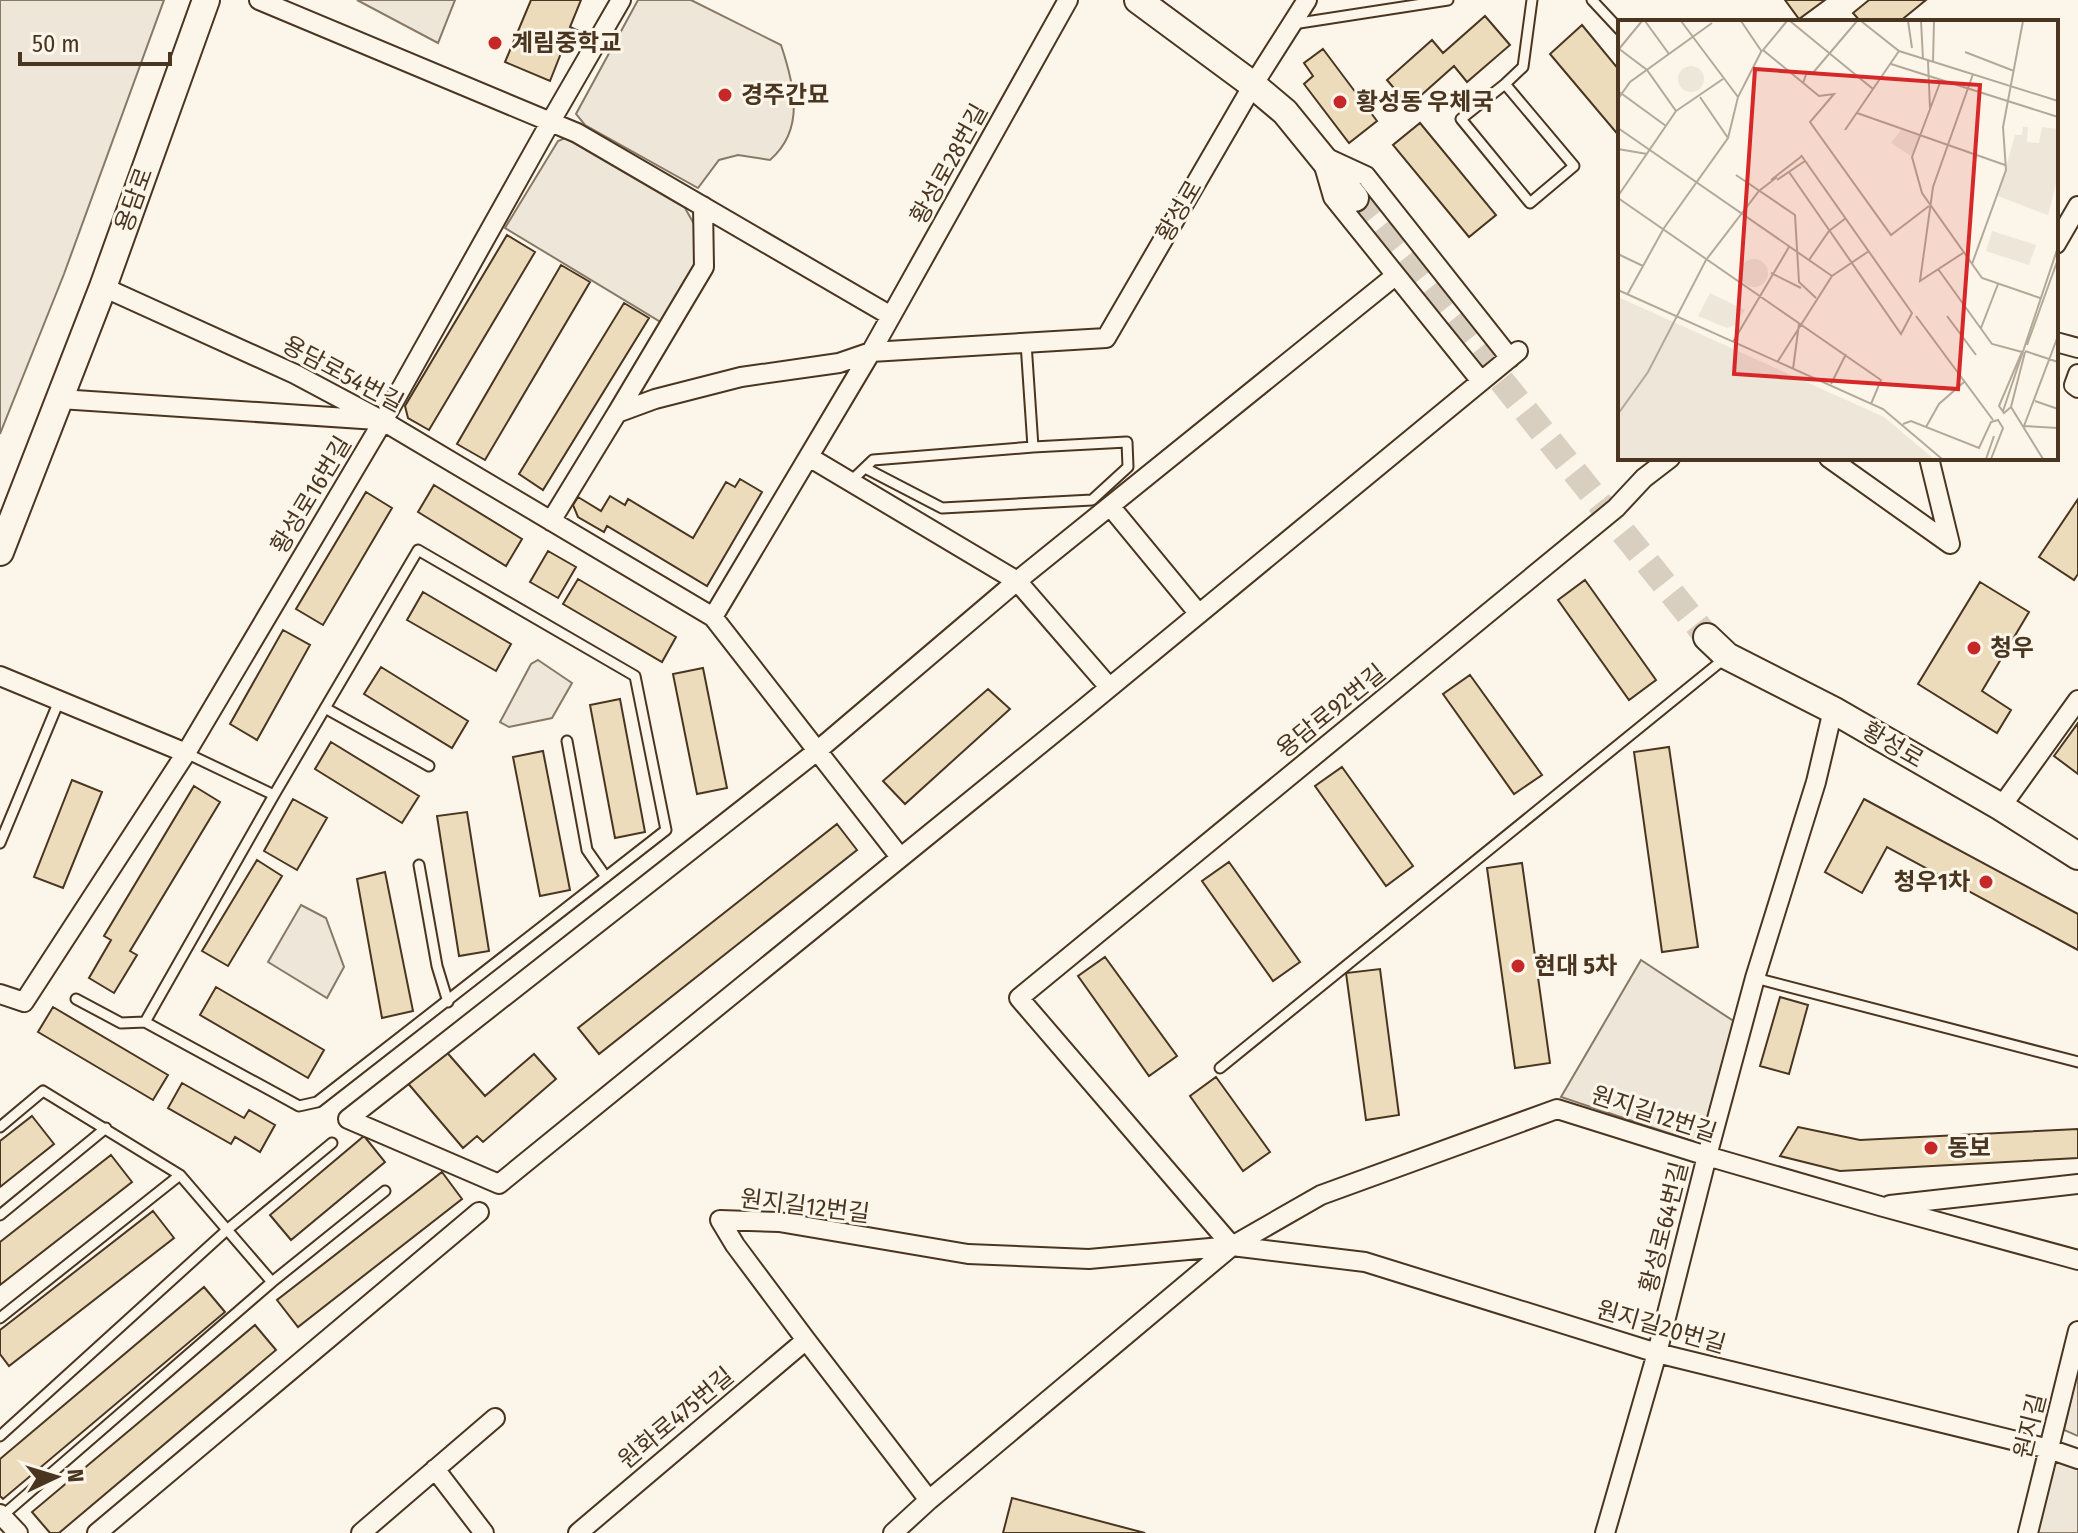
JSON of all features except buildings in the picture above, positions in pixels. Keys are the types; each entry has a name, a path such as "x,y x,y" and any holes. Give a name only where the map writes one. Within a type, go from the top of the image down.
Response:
{"street":[{"name":"용담로","path":"0,552 103,287 206,0"},
{"path":"259,0 577,133 891,316"},
{"name":"황성로16번길","path":"0,994 24,1002 186,753 383,421 621,0"},
{"name":"황성로28번길","path":"713,617 871,352 1068,0"},
{"path":"1138,0 1285,112 1355,198"},
{"name":"황성로","path":"1026,343 1106,338 1253,85 1307,0"},
{"path":"1321,155 1333,197 1481,381"},
{"path":"1321,155 1366,176 1514,354 499,1184 348,1119 817,751 1017,581 1395,276"},
{"path":"551,521 704,267 703,206"},
{"path":"2058,241 2078,206"},
{"name":"용담로54번길","path":"103,287 295,374 383,421 713,617 900,857"},
{"path":"617,413 655,399 741,377 839,363 871,352 1026,343"},
{"path":"2058,343 2078,348"},
{"path":"2078,374 2074,385 2078,388"},
{"path":"60,399 383,421"},
{"path":"809,457 1017,581 1109,687"},
{"name":"용담로92번길","path":"1232,1246 1019,998 1604,518 1644,478 1667,460"},
{"path":"1832,460 1950,544 1929,460"},
{"path":"1110,506 1199,614"},
{"name":"황성로","path":"1707,637 1727,656 1833,710 2001,807 2078,856"},
{"path":"0,676 186,753"},
{"path":"2001,807 2078,700"},
{"name":"황성로64번길","path":"1605,1533 1657,1353 1755,978 1816,782 1833,710"},
{"name":"원지길12번길","path":"893,1533 1232,1246 1321,1195 1557,1109 1707,1156 2078,1260"},
{"path":"1880,1206 2078,1184"},
{"path":"97,1533 479,1212"},
{"name":"원지길12번길","path":"929,1500 735,1245 720,1220 779,1222 968,1254 1089,1259 1232,1246"},
{"name":"원지길20번길","path":"1232,1246 1365,1262 1657,1353 2049,1449 2078,1459"},
{"name":"원지길","path":"2028,1533 2078,1331"},
{"name":"원화로475번길","path":"578,1533 806,1340"},
{"path":"361,1533 495,1418"},
{"path":"435,1469 484,1533"},
{"path":"1,1515 18,1533"}],"lane":[{"path":"1293,24 1448,0"},
{"path":"1505,84 1574,166 1530,203 1461,119 1523,67 1532,0"},
{"path":"1592,0 1618,28"},
{"path":"1026,343 1033,447"},
{"path":"850,482 873,460 1127,442 1128,467 1092,500 942,508 865,468"},
{"path":"76,999 121,1023 145,1022 299,1106 317,1102 666,830 635,676 418,550 145,1022"},
{"path":"1220,1068 1727,656"},
{"path":"0,843 59,701"},
{"path":"325,708 429,766"},
{"path":"567,741 587,850 606,877"},
{"path":"186,753 274,795"},
{"path":"419,865 437,966 448,1002"},
{"path":"1755,978 2078,1062"},
{"path":"0,1127 43,1091 180,1175 272,1282"},
{"path":"0,1215 106,1128"},
{"path":"0,1436 228,1229 332,1143"},
{"path":"0,1318 180,1175"},
{"path":"1,1515 272,1282 385,1191"}],"shaded area":[{"path":"0,0 164,0 64,274 0,434"},
{"path":"357,0 455,0 438,43"},
{"path":"638,0 691,0 781,45 793,90 793,120 781,148 770,160 738,155 719,160 698,188 585,125 576,114"},
{"path":"565,138 685,208 694,224 695,264 664,324 505,228 558,141"},
{"path":"538,660 572,683 552,718 509,727 500,722 531,664"},
{"path":"301,905 326,918 344,967 327,998 268,962"},
{"path":"1641,960 1735,1022 1701,1144 1561,1097"},
{"path":"2078,1368 2078,1436 2064,1430"},
{"path":"2058,1460 2078,1463 2078,1533 2037,1533 2052,1469"}],"tunnel":[{"path":"1355,198 1707,637"}],"place":[{"name":"계림중학교","path":"495,43"},
{"name":"경주간묘","path":"725,95"},
{"name":"황성동 우체국","path":"1340,102"},
{"name":"청우","path":"1974,648"},
{"name":"청우1차","path":"1986,882"},
{"name":"현대 5차","path":"1518,966"},
{"name":"동보","path":"1931,1148"}]}
